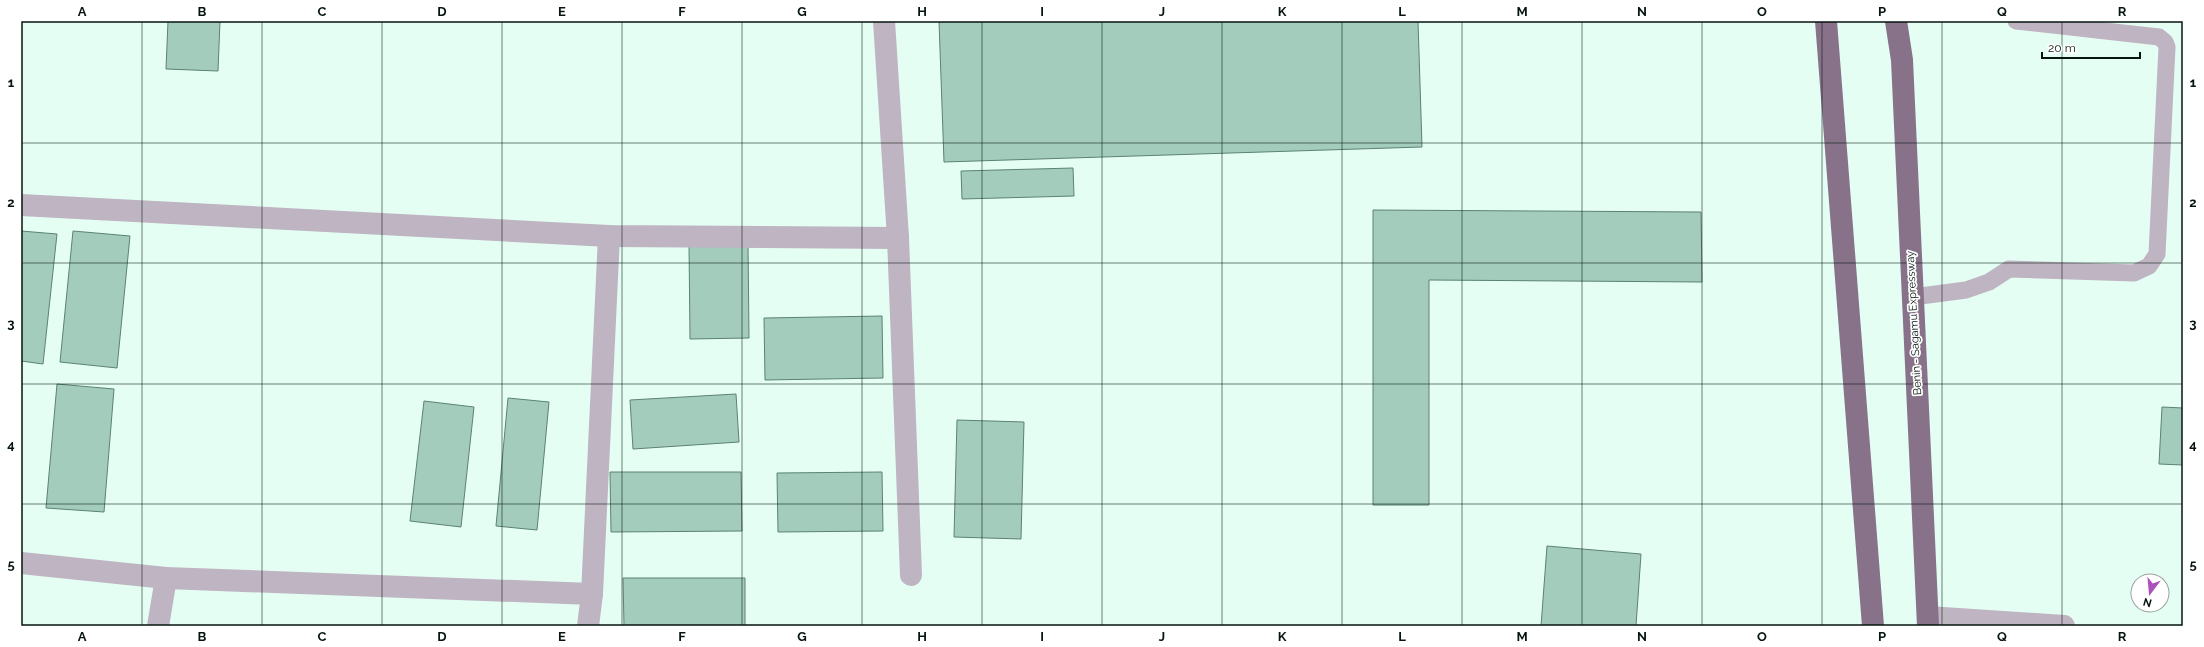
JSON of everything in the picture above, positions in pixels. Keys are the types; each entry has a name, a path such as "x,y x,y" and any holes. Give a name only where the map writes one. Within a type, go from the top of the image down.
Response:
{"highway":[{"path":"1826,21 1873,626"},
{"name":"Benin - Sagamu Expressway","path":"1896,21 1902,60 1928,621"}],"street":[{"path":"884,21 898,238 911,575"},
{"path":"21,205 609,236 898,238"},
{"path":"588,626 592,594 609,236"},
{"path":"21,563 166,578 592,594"},
{"path":"158,626 166,578"},
{"path":"1928,621 2064,626"}],"lane":[{"path":"1913,297 1966,290 1989,282 2009,269 2134,273 2149,266 2157,254 2167,47 2165,42 2159,37 2016,21"}],"building":[{"path":"168,21 220,21 218,71 166,69"},
{"path":"939,21 1418,21 1422,147 944,162"},
{"path":"1073,168 1074,196 962,199 961,171"},
{"path":"1373,210 1701,212 1702,282 1429,280 1429,505 1373,505"},
{"path":"21,231 57,234 43,364 21,361"},
{"path":"73,231 130,236 117,368 60,362"},
{"path":"689,244 748,244 749,338 690,339"},
{"path":"882,316 883,378 765,380 764,318"},
{"path":"57,384 114,389 104,512 46,508"},
{"path":"736,394 739,442 633,449 630,400"},
{"path":"508,398 549,402 537,530 496,526"},
{"path":"424,401 474,407 461,527 410,521"},
{"path":"2162,407 2183,408 2183,465 2159,464"},
{"path":"957,420 1024,422 1021,539 954,537"},
{"path":"610,472 741,472 742,531 611,532"},
{"path":"882,472 883,531 778,532 777,473"},
{"path":"1547,546 1641,554 1636,626 1541,626"},
{"path":"623,578 745,578 745,626 624,626"}]}
